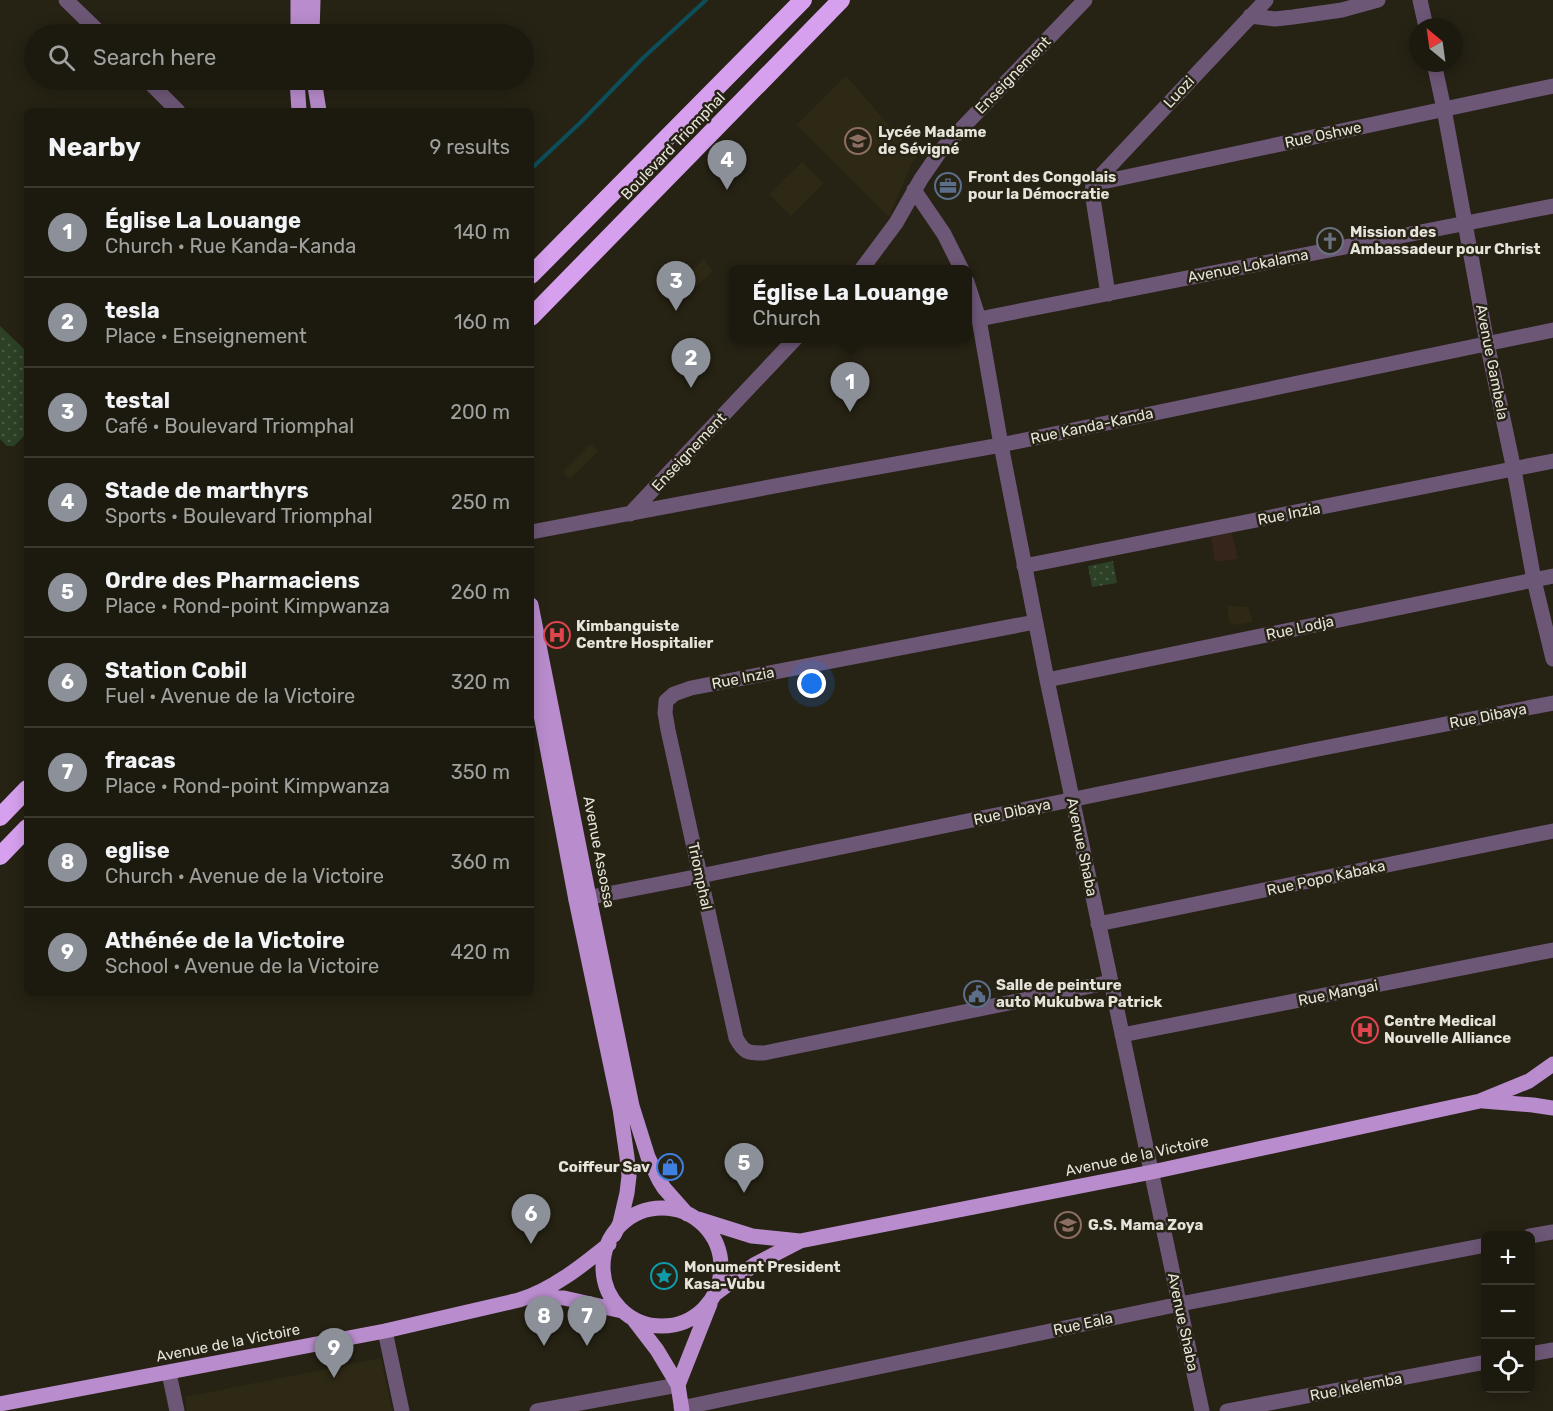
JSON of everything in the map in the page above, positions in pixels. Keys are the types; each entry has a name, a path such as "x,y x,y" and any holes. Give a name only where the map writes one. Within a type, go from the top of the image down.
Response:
{"highway":[{"name":"Boulevard Triomphal","path":"534,272 803,0"},
{"name":"Boulevard Triomphal","path":"534,314 841,0"},
{"path":"0,817 24,792"},
{"path":"0,856 24,831"}],"main road":[{"path":"298,0 298,24"},
{"path":"312,24 313,0"},
{"path":"298,90 299,108"},
{"path":"316,90 319,108"},
{"name":"Avenue Assossa","path":"534,622 582,898"},
{"name":"Avenue Assossa","path":"534,676 626,1108"},
{"path":"1480,1101 1529,1080 1553,1064"},
{"path":"1480,1101 1553,1108"},
{"name":"Avenue de la Victoire","path":"800,1241 1152,1172 1480,1101"},
{"path":"626,1108 659,1180 669,1194 707,1229 717,1244 721,1260 721,1278 678,1385"},
{"path":"626,1108 629,1176 624,1209 604,1258 603,1272 606,1287 613,1300 657,1350 678,1385 681,1409"},
{"path":"532,1296 568,1275 611,1239 630,1218 652,1209 676,1210 752,1236 800,1241"},
{"path":"532,1296 573,1300 628,1315 650,1325 668,1326 686,1322 701,1312 714,1296 753,1265 800,1241"},
{"name":"Avenue de la Victoire","path":"0,1404 385,1331 532,1296"}],"street":[{"path":"66,0 91,24"},
{"name":"Enseignement","path":"865,265 896,223 914,190 946,144 1085,0"},
{"name":"Luozi","path":"1093,184 1266,0"},
{"path":"1250,16 1275,19 1293,17 1342,10 1378,0"},
{"path":"1420,0 1424,18"},
{"name":"Avenue Gambela","path":"1436,72 1534,580 1553,659"},
{"name":"Rue Oshwe","path":"1093,184 1553,86"},
{"path":"157,90 175,108"},
{"path":"1093,184 1092,192 1108,294"},
{"path":"914,190 944,234 960,265"},
{"name":"Avenue Lokalama","path":"979,319 1553,206"},
{"name":"Avenue Shaba","path":"972,297 979,319 1000,445 1035,622 1202,1411"},
{"name":"Rue Kanda-Kanda","path":"534,531 1000,445 1553,330"},
{"name":"Enseignement","path":"630,514 792,343"},
{"name":"Rue Inzia","path":"1024,566 1553,461"},
{"name":"Rue Lodja","path":"1047,680 1553,576"},
{"name":"Rue Inzia","path":"666,701 674,694 691,688 1035,622"},
{"name":"Triomphal","path":"666,701 665,713 668,730 736,1038 742,1049 751,1053 764,1053 1111,982"},
{"name":"Rue Dibaya","path":"582,898 1553,703"},
{"name":"Rue Popo Kabaka","path":"1098,924 1553,831"},
{"name":"Rue Mangai","path":"1122,1035 1553,950"},
{"path":"1535,1235 1553,1232"},
{"name":"Rue Eala","path":"681,1409 1180,1304 1481,1246"},
{"path":"385,1331 402,1411"},
{"path":"1535,1353 1553,1350"},
{"name":"Rue Ikelemba","path":"1227,1411 1481,1363"},
{"path":"169,1373 177,1411"},
{"path":"537,1411 678,1385"}],"shaded area":[{"name":"Lycée Madame de Sévigné","path":"846,76 917,157 911,165 889,217 797,125"},
{"path":"802,162 824,183 791,216 769,194"},
{"path":"704,259 713,271 697,286 687,275"},
{"path":"591,444 598,451 570,479 563,472"},
{"path":"1232,533 1238,559 1215,562 1211,537"},
{"path":"1227,605 1248,607 1253,622 1236,625 1229,623"},
{"path":"381,1358 392,1411 187,1411 185,1397"}],"green space":[{"path":"0,326 24,349 24,436 14,446 7,446 0,439"},
{"path":"1113,561 1117,583 1092,587 1088,566"}],"waterway":[{"path":"534,166 643,58 706,0"}],"place":[{"name":"Lycée Madame de Sévigné","path":"858,141"},
{"name":"Front des Congolais pour la Démocratie","path":"948,186"},
{"name":"Stade de marthyrs","path":"727,190"},
{"name":"Mission des Ambassadeur pour Christ","path":"1330,241"},
{"name":"testal","path":"676,311"},
{"name":"tesla","path":"691,388"},
{"name":"Église La Louange","path":"850,412"},
{"name":"Kimbanguiste Centre Hospitalier","path":"557,635"},
{"name":"Salle de peinture auto Mukubwa Patrick","path":"977,994"},
{"name":"Centre Medical Nouvelle Alliance","path":"1365,1030"},
{"name":"Coiffeur Sav","path":"670,1167"},
{"name":"Ordre des Pharmaciens","path":"744,1193"},
{"name":"G.S. Mama Zoya","path":"1068,1225"},
{"name":"Station Cobil","path":"531,1244"},
{"name":"Monument President Kasa-Vubu","path":"664,1276"},
{"name":"eglise","path":"544,1346"},
{"name":"fracas","path":"587,1346"},
{"name":"Athénée de la Victoire","path":"334,1378"}]}
